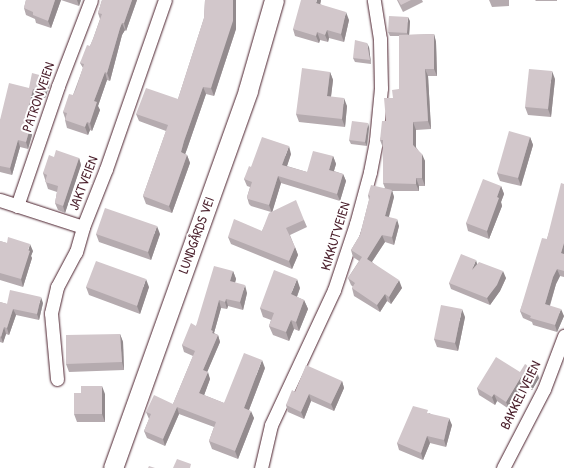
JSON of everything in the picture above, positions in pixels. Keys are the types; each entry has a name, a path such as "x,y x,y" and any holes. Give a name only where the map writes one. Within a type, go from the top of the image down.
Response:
{"street":[{"name":"PATRONVEIEN","path":"18,206 58,86 91,0"},
{"name":"JAKTVEIEN","path":"57,379 51,328 53,301 57,287 76,252 83,227 106,169 165,0"},
{"name":"LUNDGÅRDS VEI","path":"113,468 248,90 274,0"},
{"name":"KIKKUTVEIEN","path":"261,468 271,425 337,283 356,224 370,172 376,140 381,88 380,39 374,0"},
{"path":"0,200 83,227"},
{"name":"BAKKELIVEIEN","path":"503,468 544,389 564,336"}],"building":[{"path":"26,0 55,0 48,21 33,15 33,12 24,8"},
{"path":"102,0 132,0 124,23 122,23 120,28 107,73 105,72 94,101 97,102 90,123 87,122 85,127 65,120 67,113 63,112 69,94 73,95 76,89 84,64 80,63 87,45 90,46 102,14 98,13"},
{"path":"205,0 233,0 233,21 211,88 203,87 184,141 181,152 187,155 169,206 143,196 168,125 136,114 146,88 178,99 204,18"},
{"path":"301,0 317,0 316,3 346,12 341,34 327,30 325,35 317,32 316,36 293,29"},
{"path":"398,0 411,0 401,5"},
{"path":"389,16 408,17 407,33 388,32"},
{"path":"434,34 434,69 425,69 428,121 413,122 413,145 422,154 422,178 416,178 416,184 383,183 383,140 380,140 382,121 386,121 384,98 393,98 392,90 399,89 399,35"},
{"path":"355,40 367,43 370,60 353,58"},
{"path":"302,68 330,72 327,96 344,98 342,119 296,114"},
{"path":"529,69 552,71 548,109 525,107"},
{"path":"32,73 47,77 43,91 33,89 24,127 30,128 26,142 18,140 10,168 0,166 0,120 9,83 29,88"},
{"path":"352,121 368,123 365,142 349,140"},
{"path":"509,131 530,137 518,178 497,173"},
{"path":"262,137 289,146 282,165 307,172 313,151 333,156 329,170 343,174 337,194 278,176 269,205 248,199 247,197 252,182 244,179 249,166 251,167"},
{"path":"56,150 79,158 63,206 55,203 58,186 45,182 47,175 43,173 49,155 54,157"},
{"path":"483,179 501,186 497,197 499,198 487,231 466,223"},
{"path":"561,183 564,184 564,243 561,253 564,254 564,271 557,269 545,304 561,309 555,325 530,318 531,316 520,311 542,238 547,239"},
{"path":"371,185 392,190 385,216 397,219 392,237 382,235 367,259 399,280 389,297 385,294 377,305 352,288 355,283 348,278 362,257 351,250 360,235 370,196 368,195"},
{"path":"296,200 304,220 286,228 295,247 289,261 228,237 234,219 262,231 269,213"},
{"path":"105,208 157,226 148,252 96,234"},
{"path":"8,237 30,244 28,250 30,251 21,279 0,273 0,241 7,243"},
{"path":"461,254 476,260 472,270 479,262 503,271 497,285 487,298 449,283"},
{"path":"96,261 146,279 137,306 86,287"},
{"path":"214,266 233,271 230,281 245,285 240,302 226,299 225,302 219,300 211,330 213,331 212,333 218,335 203,370 208,372 199,393 224,403 244,353 262,360 244,408 251,411 235,451 209,441 216,422 177,407 163,439 144,431 151,414 146,412 154,395 173,404 195,351 182,345 191,323 196,326"},
{"path":"274,270 297,279 291,294 304,300 296,322 291,320 286,332 269,326 274,313 260,308"},
{"path":"10,290 41,297 37,314 13,309 7,328 4,327 1,337 0,302 7,304"},
{"path":"441,305 462,309 455,343 434,339"},
{"path":"120,334 122,362 66,364 66,335"},
{"path":"496,357 520,372 525,364 537,371 530,382 521,377 506,402 494,394 492,397 477,388"},
{"path":"306,365 342,381 331,404 309,394 301,412 286,405 292,390 295,392"},
{"path":"81,386 102,386 102,414 74,414 74,393 81,393"},
{"path":"413,406 428,410 427,413 449,418 444,440 427,436 421,453 397,443"},
{"path":"177,459 191,464 190,468 173,468"}]}
